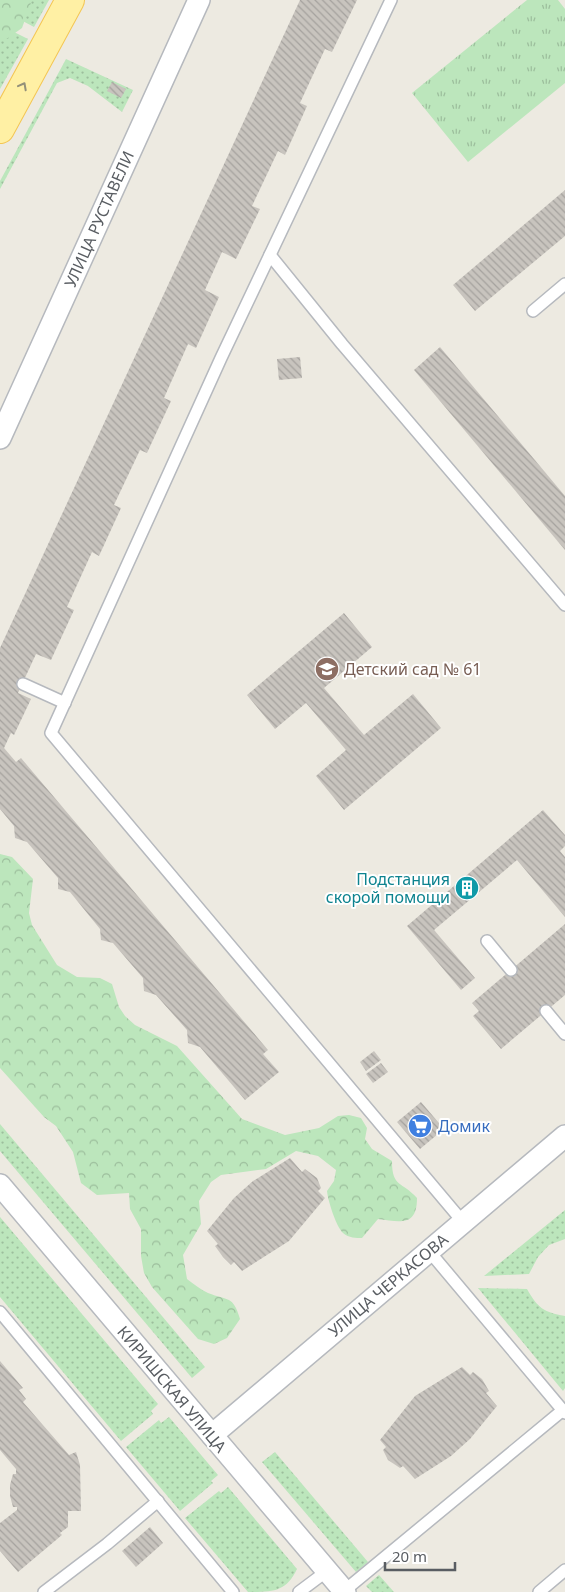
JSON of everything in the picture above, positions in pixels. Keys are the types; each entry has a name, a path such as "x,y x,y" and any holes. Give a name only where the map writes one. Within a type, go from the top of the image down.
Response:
{"main road":[{"path":"0,129 70,0"}],"street":[{"name":"УЛИЦА РУСТАВЕЛИ","path":"0,438 199,0"},
{"name":"УЛИЦА ЧЕРКАСОВА","path":"212,1435 565,1136"},
{"name":"КИРИШСКАЯ УЛИЦА","path":"0,1185 344,1591"}],"lane":[{"path":"391,0 221,358 51,733 463,1222"},
{"path":"270,255 342,344 565,605"},
{"path":"533,311 565,284"},
{"path":"23,684 65,703"},
{"path":"487,941 511,970"},
{"path":"546,1012 565,1034"},
{"path":"344,1591 564,1411 429,1251"},
{"path":"0,1312 233,1592"},
{"path":"44,1592 107,1544 158,1501"},
{"path":"539,1592 565,1570"},
{"path":"300,1592 327,1571"}],"green space":[{"path":"0,0 49,0 34,27 0,9"},
{"path":"0,0 32,0 22,28 8,38 0,40"},
{"path":"527,0 558,0 565,9 565,83 468,162 412,93"},
{"path":"0,25 28,39 0,89"},
{"path":"66,59 133,90 122,112 88,86 70,78 57,83 0,189 0,181"},
{"path":"0,854 12,857 33,879 29,913 32,925 57,965 77,977 100,978 112,984 119,1007 125,1016 135,1025 177,1046 242,1119 285,1135 319,1128 338,1116 349,1115 361,1118 367,1128 365,1139 372,1149 392,1161 392,1170 396,1180 417,1198 414,1214 406,1220 400,1221 378,1219 362,1238 345,1235 340,1230 335,1219 327,1191 334,1181 336,1170 318,1156 296,1151 266,1169 221,1175 211,1182 199,1201 201,1224 183,1255 187,1279 205,1292 232,1302 240,1319 227,1338 214,1344 198,1339 152,1287 144,1273 141,1256 141,1229 130,1209 129,1193 97,1195 81,1183 73,1152 56,1126 44,1117 0,1068"},
{"path":"0,1124 205,1367 192,1378 0,1151"},
{"path":"565,1210 565,1239 549,1245 538,1257 529,1274 484,1276"},
{"path":"0,1217 158,1404 151,1411 153,1414 121,1441 0,1297"},
{"path":"478,1288 527,1289 534,1301 546,1311 565,1316 565,1388 563,1391"},
{"path":"169,1417 218,1475 211,1481 213,1483 180,1511 126,1447 159,1420 161,1423"},
{"path":"275,1452 368,1562 356,1572 262,1462"},
{"path":"228,1487 297,1569 293,1577 278,1589 265,1592 248,1592 185,1518 219,1491 221,1493"},
{"path":"379,1575 394,1592 372,1592 366,1586"}],"building":[{"path":"300,0 357,0 332,52 325,49 300,103 307,106 285,155 278,151 252,206 260,209 236,259 222,252 205,290 219,297 196,348 188,344 164,398 171,401 147,453 140,450 114,505 121,508 99,556 92,552 67,607 74,610 51,660 36,654 18,693 31,699 14,735 11,733 4,748 16,762 21,758 268,1050 263,1054 279,1072 245,1100 200,1047 188,1043 187,1030 156,995 144,991 143,978 113,943 101,940 100,929 70,892 58,889 58,878 27,842 15,838 14,826 0,809 0,648"},
{"path":"112,82 126,89 121,98 107,91"},
{"path":"565,190 565,236 475,311 453,285"},
{"path":"440,347 565,496 565,550 414,370"},
{"path":"300,357 302,378 279,380 277,359"},
{"path":"344,613 372,647 324,688 364,735 413,694 441,728 344,810 316,776 346,750 306,703 275,729 247,695"},
{"name":"Подстанция скорой помощи","path":"543,810 565,835 565,846 560,851 565,857 565,917 517,860 434,930 475,978 461,990 407,926"},
{"path":"565,924 565,995 501,1049 473,1016 479,1011 472,1003"},
{"path":"374,1051 381,1060 366,1071 360,1062"},
{"path":"381,1063 388,1072 373,1083 366,1074"},
{"name":"Домик","path":"421,1102 444,1129 420,1149 397,1122"},
{"path":"290,1158 302,1172 305,1169 317,1178 321,1188 318,1191 325,1198 289,1241 242,1271 234,1262 231,1265 223,1257 215,1246 218,1244 207,1231 234,1198 253,1181"},
{"path":"0,1361 23,1388 19,1390 26,1399 23,1402 69,1455 76,1452 80,1465 81,1511 68,1511 68,1527 60,1533 62,1535 18,1572 0,1551 0,1523 17,1510 17,1507 13,1507 10,1496 10,1485 13,1474 16,1474 16,1469 0,1450"},
{"path":"462,1367 470,1375 473,1372 482,1379 489,1391 486,1393 497,1406 470,1439 451,1456 415,1479 403,1466 400,1468 388,1460 383,1450 386,1447 380,1440 415,1396"},
{"path":"150,1527 163,1543 136,1567 122,1551"}],"place":[{"name":"Детский сад № 61","path":"327,669"},
{"name":"Подстанция скорой помощи","path":"467,888"},
{"name":"Домик","path":"420,1126"}]}
